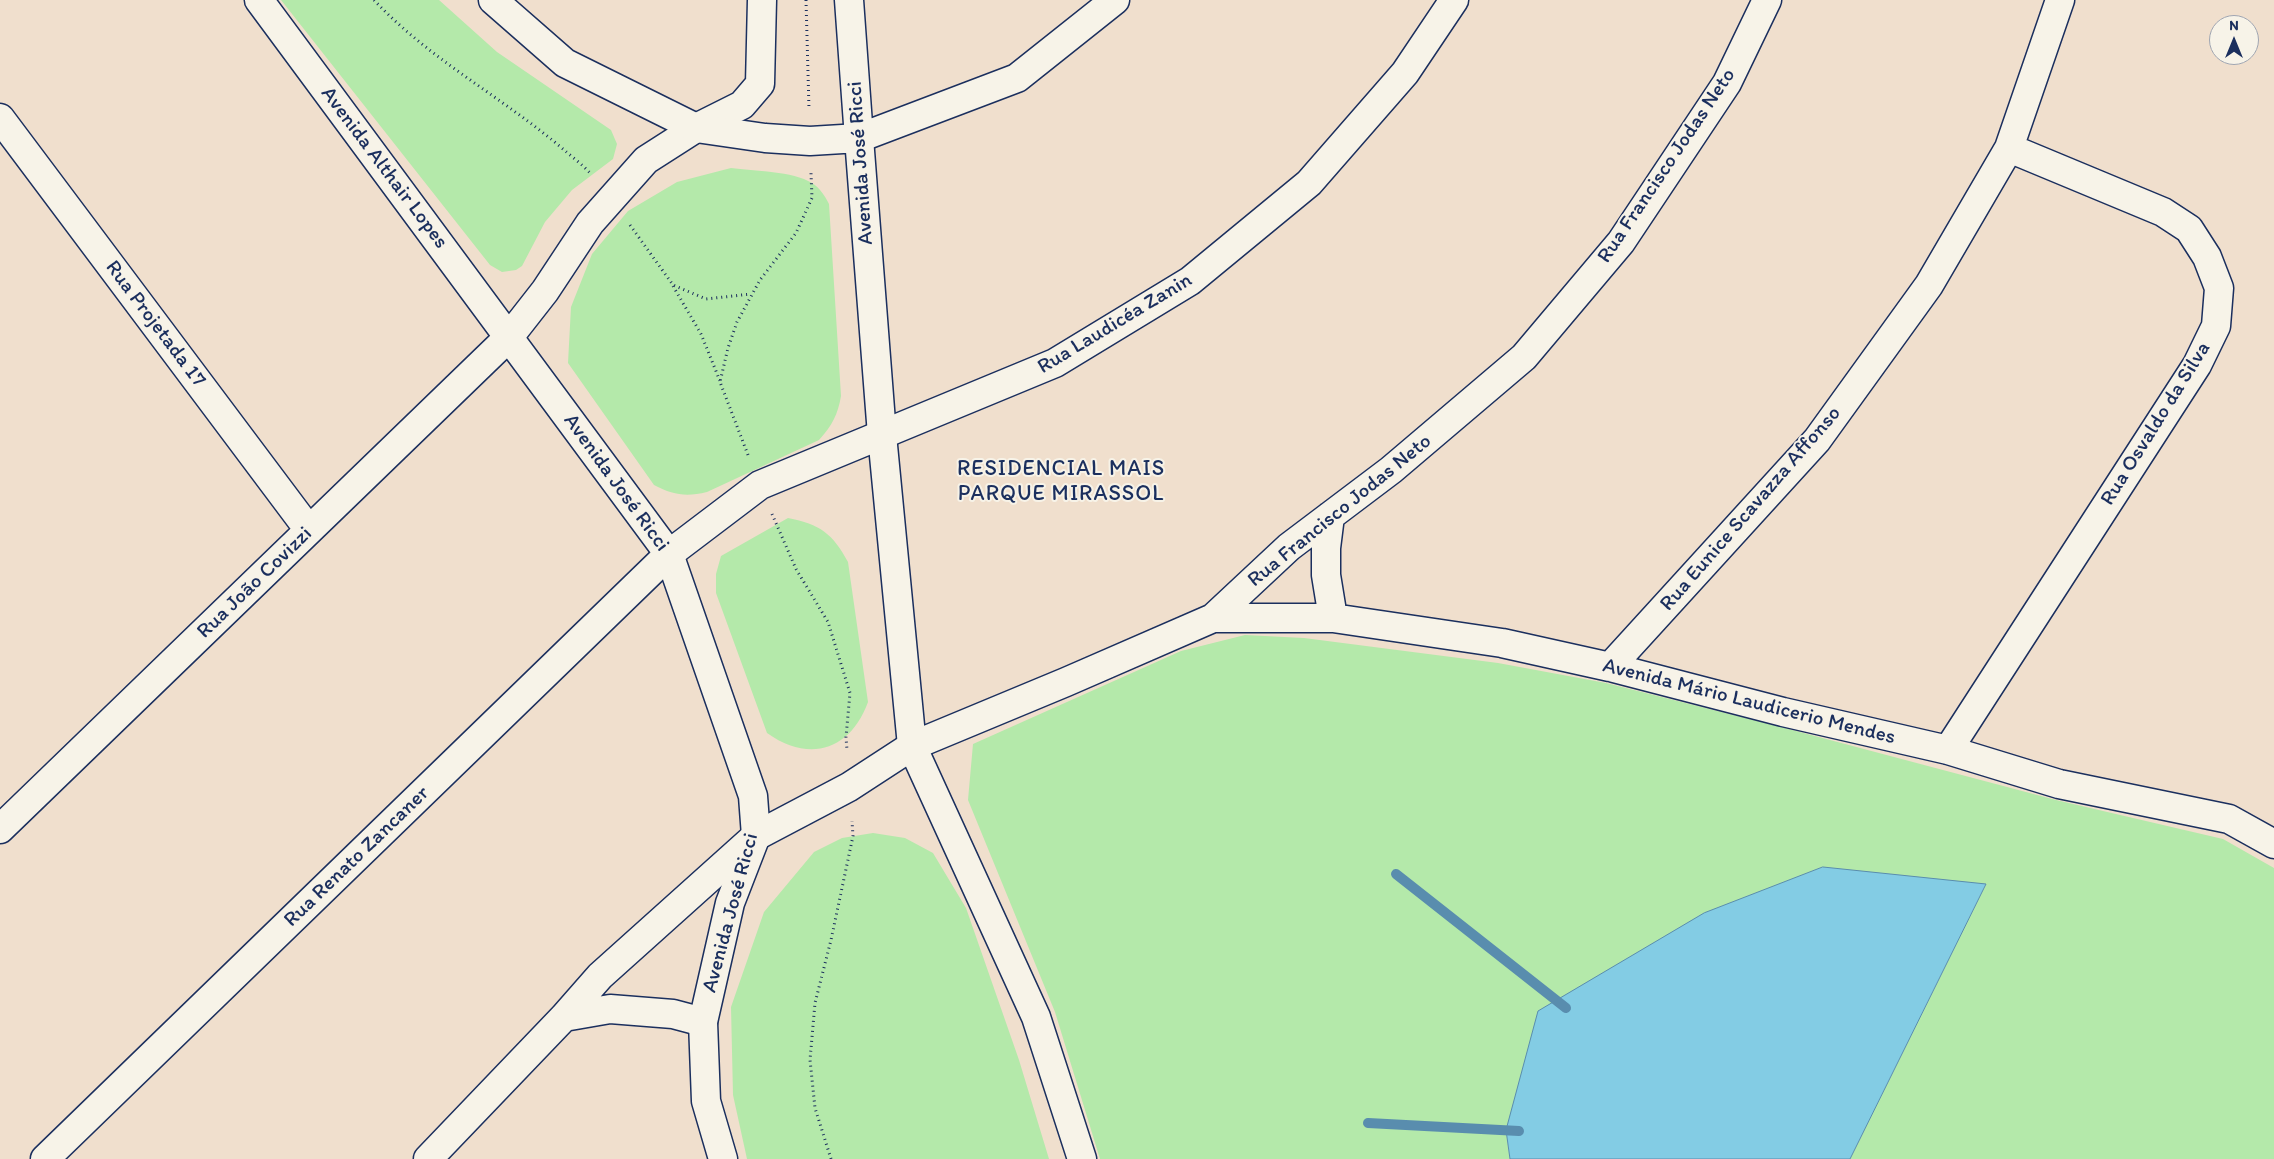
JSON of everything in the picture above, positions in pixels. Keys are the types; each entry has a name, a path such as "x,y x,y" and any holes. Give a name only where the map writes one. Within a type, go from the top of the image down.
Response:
{"street":[{"name":"Avenida Althair Lopes","path":"259,0 509,337"},
{"path":"493,0 565,63 696,128 766,138 810,141 859,138 1017,78 1115,0"},
{"path":"509,337 545,291 590,223 646,160 696,128 742,105 760,84 762,0"},
{"name":"Avenida José Ricci","path":"849,0 882,435 912,746 1036,1017 1082,1159"},
{"name":"Rua Laudicéa Zanin","path":"670,554 760,485 1055,363 1190,281 1309,183 1405,73 1454,0"},
{"name":"Rua Francisco Jodas Neto","path":"428,1159 564,1017 600,976 756,836 849,786 912,746 1213,618 1289,547 1391,470 1524,358 1621,242 1727,83 1767,0"},
{"name":"Rua Eunice Scavazza Affonso","path":"1610,666 1817,440 1929,285 2009,148 2060,0"},
{"name":"Rua Projetada 17","path":"0,118 309,530"},
{"name":"Rua Osvaldo da Silva","path":"1948,750 2196,365 2216,326 2219,288 2207,256 2190,229 2164,212 2009,148"},
{"name":"Rua João Covizzi","path":"0,829 509,337"},
{"name":"Avenida José Ricci","path":"509,337 670,554 753,796 756,836 730,903 703,1022 706,1101 722,1159"},
{"path":"1330,516 1326,548 1326,576 1333,618"},
{"name":"Rua Renato Zancaner","path":"45,1159 670,554"},
{"name":"Avenida Mário Laudicerio Mendes","path":"1213,618 1333,618 1502,643 1610,666 1783,712 1948,750 2059,784 2228,819 2274,844"},
{"path":"564,1017 610,1008 673,1014 703,1022"}],"path":[{"path":"374,0 390,18 458,71 533,123 590,172 612,199 673,285 702,334 760,485 796,568 828,622 850,693 846,737 853,836 831,940 815,1003 810,1060 815,1108 831,1159"},
{"path":"720,382 728,348 737,322 751,294 796,234 812,198 806,0"},
{"path":"673,285 706,299 751,294"}],"green space":[{"path":"281,0 439,0 497,52 611,130 617,144 613,159 572,190 545,222 522,266 516,270 502,272 490,265"},
{"path":"731,168 773,172 804,179 817,187 829,204 841,396 834,420 819,440 707,492 680,494 654,485 568,363 571,307 592,254 628,211 677,182"},
{"path":"788,518 809,523 831,537 848,562 868,702 851,732 839,741 826,747 813,749 798,748 767,733 716,593 716,574 721,556"},
{"path":"1245,635 1304,638 1498,663 1606,683 2056,800 2223,839 2274,868 2274,1159 1850,1159 1986,884 1506,1130 1510,1159 1100,1159 1055,1012 968,800 973,744 1181,651"},
{"path":"873,833 905,838 933,853 966,908 1019,1060 1049,1159 747,1159 733,1095 731,1007 764,912 814,852 842,838"}],"water":[{"path":"1823,867 1986,884 1850,1159 1510,1159 1506,1130 1538,1011 1704,913"}],"waterway":[{"path":"1396,874 1566,1008"},
{"path":"1368,1123 1519,1131"}],"district":[{"name":"RESIDENCIAL MAIS PARQUE MIRASSOL","path":"1061,482"}]}
